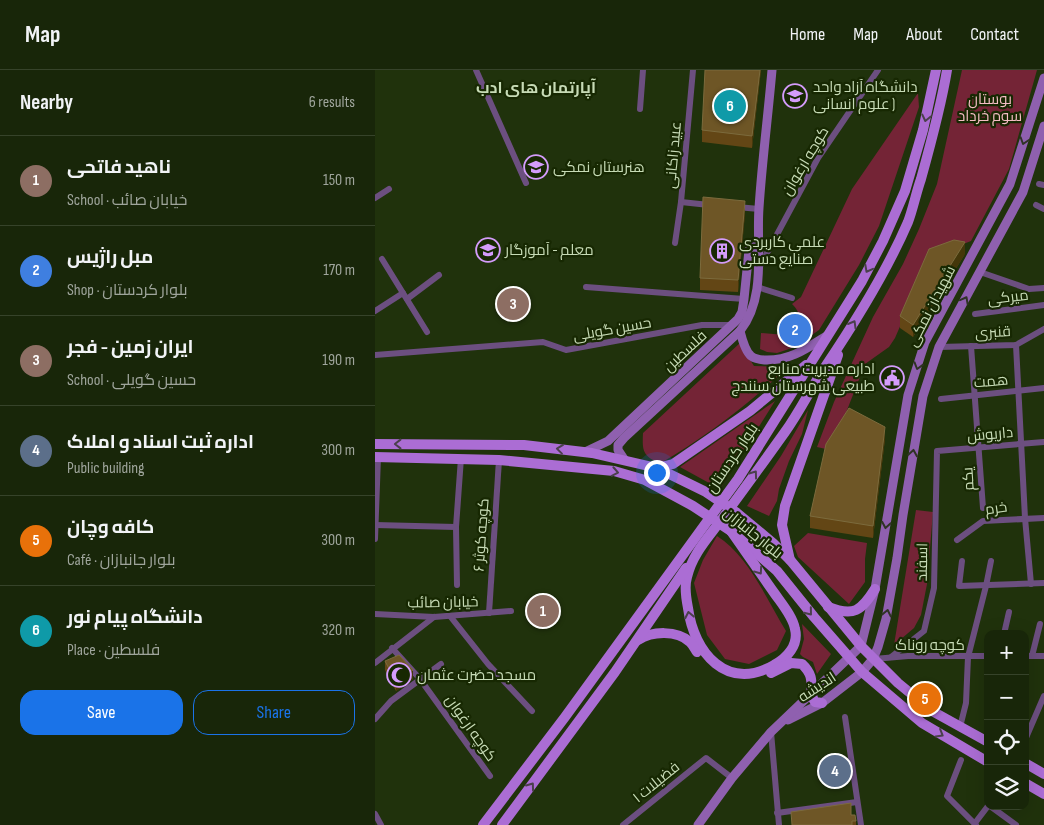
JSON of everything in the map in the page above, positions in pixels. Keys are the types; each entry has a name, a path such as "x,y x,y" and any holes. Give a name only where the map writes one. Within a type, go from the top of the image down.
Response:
{"main road":[{"name":"فلسطین","path":"585,452 608,441 750,316 757,287 759,268 760,253 757,242 759,209 772,70"},
{"name":"بلوار کردستان","path":"483,825 738,479 862,281 883,241 905,191 923,130 936,70"},
{"name":"بلوار کردستان","path":"502,825 615,672 696,554 786,431 843,342 909,220 937,122 947,70"},
{"name":"شهیدان نمکی","path":"861,646 875,588 909,395 925,342 1010,184 1044,78"},
{"name":"شهیدان نمکی","path":"873,660 886,619 923,396 939,347 1023,192 1044,126"},
{"name":"فلسطین","path":"624,459 618,450 618,445 624,438 737,328 744,299 749,250 757,242"},
{"path":"737,328 751,356 762,360 777,360 795,356 830,334"},
{"path":"791,561 782,525 785,506 843,342"},
{"path":"795,356 813,359"},
{"path":"657,468 673,464 750,411 813,359"},
{"name":"بلوار جانبازان","path":"375,444 524,445 585,452 624,459 657,468 707,492 737,513 791,561 873,660 932,711 984,740"},
{"name":"بلوار جانبازان","path":"377,457 499,460 614,472 645,480 693,506 729,530 777,571 862,672 922,723 984,760"},
{"name":"بلوار کردستان","path":"696,554 686,578 686,596 694,636 702,650 719,666 743,674 755,673 774,665 786,657 793,647 795,629 782,604 729,530"},
{"path":"827,606 839,611 858,610 866,603 875,588"},
{"path":"635,642 647,635 659,633 677,636 690,642 706,664 718,672 732,677 756,678 791,664 802,664 810,673 813,682 811,698 815,702 822,704"},
{"name":"اندیشه","path":"698,825 732,778 771,732 811,692 850,659 861,646"},
{"name":"اندیشه","path":"771,732 789,720 822,704 862,672 873,660"},
{"path":"603,664 615,672"},
{"path":"1027,765 1044,774"},
{"path":"1029,785 1044,794"}],"street":[{"path":"476,70 526,183"},
{"path":"640,109 643,70"},
{"name":"عبید زاکانی","path":"675,242 681,202 693,70"},
{"name":"کوچه ارغوان","path":"759,268 818,158 878,70"},
{"path":"375,198 389,190"},
{"path":"681,202 717,205"},
{"path":"1035,205 1044,209"},
{"path":"726,206 759,209"},
{"path":"382,258 427,332"},
{"path":"980,272 1029,289 1044,288"},
{"path":"375,311 405,296 439,275"},
{"path":"586,287 744,299"},
{"path":"757,287 792,298"},
{"name":"میرکی","path":"975,314 1044,305"},
{"name":"حسین گویلی","path":"375,355 543,342 565,350 702,325 737,328"},
{"name":"قنبری","path":"939,347 1016,344 1044,329"},
{"path":"1016,344 1025,518 1031,584"},
{"name":"یکم","path":"971,346 983,508"},
{"name":"همت","path":"941,399 1044,388"},
{"name":"داریوش","path":"937,451 1044,442"},
{"name":"اسفند","path":"891,657 924,631 932,597 934,588 937,451"},
{"path":"375,540 377,457"},
{"path":"457,585 456,527 461,458"},
{"name":"کوچه کوثر ۶","path":"489,613 499,460"},
{"name":"خرم","path":"957,540 983,521 1044,518"},
{"path":"375,526 456,527"},
{"path":"962,561 959,586 1044,583"},
{"path":"960,727 966,703 968,657 987,586 991,561"},
{"name":"خیابان صائب","path":"375,614 434,617 511,611"},
{"path":"1005,630 1009,612"},
{"path":"450,616 488,664 531,711"},
{"path":"375,663 434,617"},
{"path":"1040,624 1029,656 1044,656"},
{"name":"کوچه ارغوان","path":"392,648 420,679 490,776"},
{"name":"کوچه روناک","path":"873,660 891,657 984,656"},
{"path":"375,719 391,701 441,664"},
{"path":"1029,731 1044,696"},
{"path":"845,717 861,825"},
{"path":"771,732 779,825"},
{"name":"فضیلات ۱","path":"623,825 705,758 732,778"},
{"path":"961,760 947,796 976,824 986,810"},
{"path":"777,813 857,802"},
{"path":"995,810 1016,825"},
{"path":"375,814 381,825"}],"green space":[{"name":"بوستان سوم خرداد","path":"962,70 1037,70 1009,169 971,241 930,257 895,338 889,347 865,364 842,423 826,449 817,447 834,402 873,317 903,264 937,184"},
{"path":"918,93 919,107 879,226 859,265 819,330 795,347 777,353 760,349 761,333 797,336 799,315 792,304 801,297 852,189"},
{"path":"741,342 754,366 788,367 743,406 695,442 661,463 647,456 643,444 643,433"},
{"path":"775,401 720,489 680,467"},
{"path":"808,410 802,434 789,461 779,489 777,501 769,516 747,506 781,456"},
{"path":"916,510 933,512 927,584 921,615 914,628 894,645"},
{"path":"808,533 867,543 865,582 849,604 798,557 794,546"},
{"path":"717,536 738,554 747,566 786,631 777,650 749,664 725,659 707,635 694,583 703,560"},
{"path":"802,624 831,654 817,674 813,662 800,654 804,639"}],"building":[{"path":"705,70 760,70 752,136 702,130"},
{"name":"علمی کاربردی صنایع دستی","path":"703,197 745,201 738,280 700,278"},
{"path":"954,240 965,242 913,325 900,316 929,249"},
{"path":"849,408 885,427 873,526 810,516 826,444"},
{"path":"399,655 413,670 396,682 385,661"},
{"path":"851,803 851,815 855,815 856,821 852,821 852,825 792,825 791,812"}],"place":[{"name":"دانشگاه آزاد واحد علوم انسانی )","path":"795,96"},
{"name":"دانشگاه پیام نور","path":"730,106"},
{"name":"هنرستان نمکی","path":"536,167"},
{"name":"معلم - آموزگار","path":"488,250"},
{"name":"علمی کاربردی صنایع دستی","path":"722,251"},
{"name":"ایران زمین - فجر","path":"513,304"},
{"name":"مبل راژیس","path":"795,330"},
{"name":"اداره مدیریت منابع طبیعی شهرستان سنندج","path":"892,378"},
{"name":"ناهید فاتحی","path":"543,611"},
{"name":"مسجد حضرت عثمان","path":"399,675"},
{"name":"کافه وچان","path":"925,699"},
{"name":"اداره ثبت اسناد و املاک","path":"835,771"}],"district":[{"name":"آپارتمان های ادب","path":"536,87"}]}
